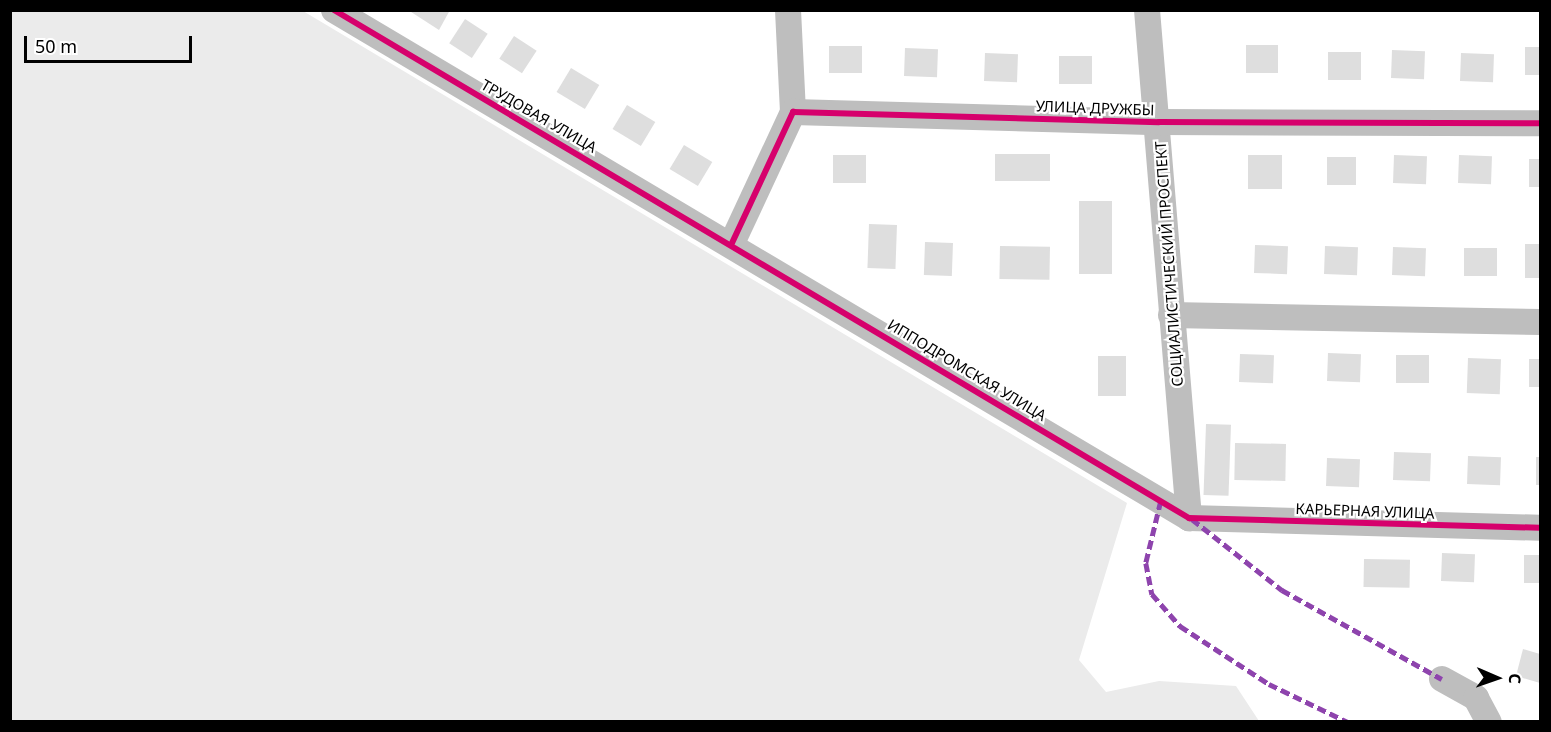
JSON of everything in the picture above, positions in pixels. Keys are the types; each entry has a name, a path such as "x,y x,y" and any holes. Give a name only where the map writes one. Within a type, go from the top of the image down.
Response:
{"street":[{"name":"ТРУДОВАЯ УЛИЦА","path":"334,10 732,243"},
{"path":"732,243 793,112 788,10"},
{"name":"СОЦИАЛИСТИЧЕСКИЙ ПРОСПЕКТ","path":"1147,10 1159,122 1171,315 1189,518"},
{"name":"УЛИЦА ДРУЖБЫ","path":"793,112 1159,122 1540,123"},
{"name":"ИППОДРОМСКАЯ УЛИЦА","path":"732,243 1189,518"},
{"path":"1171,315 1540,322"},
{"name":"КАРЬЕРНАЯ УЛИЦА","path":"1189,518 1540,528"},
{"path":"1442,680 1476,698 1489,722"}],"shaded area":[{"path":"10,11 303,11 1127,503 1079,660 1106,692 1159,681 1236,686 1259,721 11,721"}],"building":[{"path":"408,10 450,10 439,30"},
{"path":"465,19 488,34 472,58 449,43"},
{"path":"514,36 537,51 522,73 499,59"},
{"path":"1246,45 1278,45 1278,73 1246,73"},
{"path":"829,46 862,46 862,73 829,73"},
{"path":"1525,47 1540,47 1540,75 1525,75"},
{"path":"905,48 938,49 937,77 904,76"},
{"path":"1392,50 1425,51 1424,79 1391,78"},
{"path":"1328,52 1361,52 1361,80 1328,80"},
{"path":"985,53 1018,54 1017,82 984,81"},
{"path":"1461,53 1494,54 1493,82 1460,81"},
{"path":"1059,56 1092,56 1092,84 1059,84"},
{"path":"571,68 599,85 585,109 557,92"},
{"path":"627,105 655,122 641,146 613,129"},
{"path":"684,145 712,162 698,186 670,169"},
{"path":"995,154 1050,154 1050,181 995,181"},
{"path":"833,155 866,155 866,183 833,183"},
{"path":"1248,155 1282,155 1282,189 1248,189"},
{"path":"1394,155 1427,156 1426,184 1393,183"},
{"path":"1459,155 1492,156 1491,184 1458,183"},
{"path":"1327,157 1356,157 1356,185 1327,185"},
{"path":"1529,159 1540,159 1540,187 1529,187"},
{"path":"1079,201 1112,201 1112,274 1079,274"},
{"path":"869,224 897,225 895,269 867,268"},
{"path":"925,242 953,243 952,276 924,275"},
{"path":"1525,244 1540,244 1540,278 1525,278"},
{"path":"1255,245 1288,246 1287,274 1254,273"},
{"path":"1000,246 1050,247 1049,280 999,279"},
{"path":"1325,246 1358,247 1357,275 1324,274"},
{"path":"1393,247 1426,248 1425,276 1392,275"},
{"path":"1464,248 1497,248 1497,276 1464,276"},
{"path":"1328,353 1361,354 1360,382 1327,381"},
{"path":"1240,354 1274,355 1273,383 1239,382"},
{"path":"1396,355 1429,355 1429,383 1396,383"},
{"path":"1098,356 1126,356 1126,396 1098,396"},
{"path":"1468,358 1501,359 1500,394 1467,393"},
{"path":"1529,359 1540,359 1540,387 1529,387"},
{"path":"1206,424 1231,425 1229,496 1204,495"},
{"path":"1235,443 1286,444 1285,481 1234,480"},
{"path":"1394,452 1431,453 1430,481 1393,480"},
{"path":"1468,456 1501,457 1500,485 1467,484"},
{"path":"1536,457 1540,457 1540,485 1536,485"},
{"path":"1327,458 1360,459 1359,487 1326,486"},
{"path":"1442,553 1475,554 1474,582 1441,581"},
{"path":"1524,555 1540,555 1540,583 1524,583"},
{"path":"1364,559 1410,560 1410,588 1364,587"},
{"path":"1523,649 1540,654 1540,683 1516,676"}],"marked path":[{"path":"1161,501 1146,563 1152,594 1180,626 1269,684 1348,722"},
{"path":"1192,519 1282,590 1442,679"}],"cycle path":[{"path":"334,10 1189,518 1540,528"},
{"path":"732,243 793,112 1159,122 1540,123"}]}
